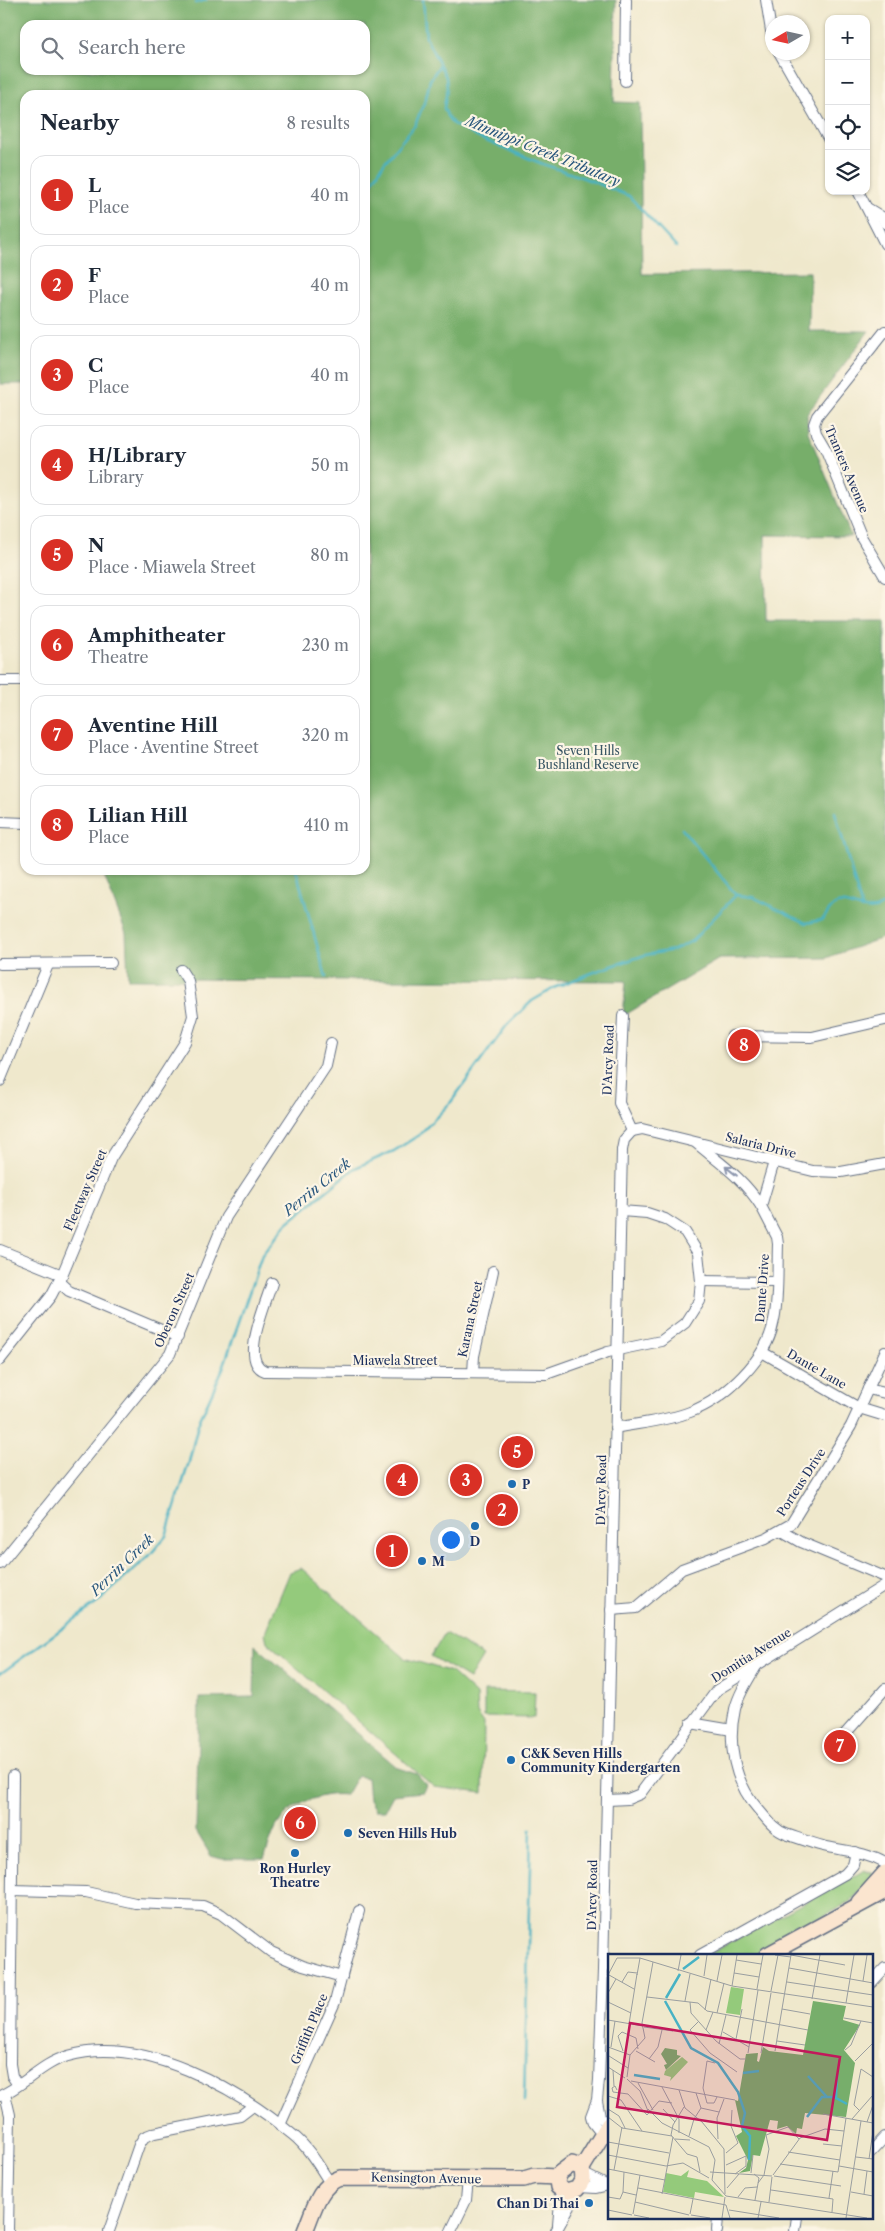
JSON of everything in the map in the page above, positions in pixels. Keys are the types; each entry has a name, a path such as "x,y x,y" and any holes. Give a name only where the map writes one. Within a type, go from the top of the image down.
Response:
{"main road":[{"path":"855,1907 885,1874"},
{"path":"769,1954 885,1892"},
{"path":"571,2180 606,2127"},
{"name":"Kensington Avenue","path":"330,2182 350,2177 571,2180"},
{"path":"305,2231 318,2199 330,2182"}],"street":[{"path":"625,81 626,0"},
{"path":"766,0 768,15"},
{"path":"784,60 825,133"},
{"path":"860,195 885,244"},
{"path":"868,208 882,217 885,223"},
{"name":"Tranters Avenue","path":"885,331 817,416 814,424 816,433 826,450 862,538 885,577"},
{"path":"0,681 20,681"},
{"path":"0,822 20,823"},
{"path":"0,964 111,963"},
{"path":"0,1081 48,965"},
{"name":"Fleetway Street","path":"0,1360 44,1307 61,1278 111,1158 191,1028 193,1016 188,981 181,970"},
{"name":"D'Arcy Road","path":"606,2127 600,2117 597,2100 606,1973 611,1610 622,1150 624,1140 632,1131 619,1103 623,1016"},
{"path":"732,1036 812,1037 885,1020"},
{"name":"Oberon Street","path":"0,1564 162,1364 178,1337 226,1217 326,1066 331,1043"},
{"name":"Salaria Drive","path":"632,1131 642,1129 774,1162 828,1172 841,1172 885,1164"},
{"name":"Dante Drive","path":"615,1428 688,1413 700,1408 739,1380 762,1352 775,1320 777,1237 762,1206 749,1187 694,1141"},
{"path":"762,1206 774,1162"},
{"name":"Miawela Street","path":"272,1283 253,1346 252,1357 259,1369 270,1372 546,1374 617,1349 661,1342 684,1323 699,1302 701,1281 698,1253 685,1232 665,1219 647,1213 621,1211"},
{"path":"0,1250 61,1278 70,1291 178,1337"},
{"name":"Karana Street","path":"473,1373 474,1356 493,1271"},
{"path":"701,1281 776,1282"},
{"name":"Dante Lane","path":"762,1352 859,1408 885,1416"},
{"name":"Porteus Drive","path":"611,1610 636,1608 682,1569 782,1531 799,1513 859,1408 885,1352"},
{"path":"868,1389 885,1393"},
{"path":"782,1531 801,1542 885,1577"},
{"name":"Domitia Avenue","path":"608,1800 628,1799 640,1794 716,1690 885,1585"},
{"path":"758,1663 741,1692 735,1708 732,1730 733,1759 744,1791 773,1826 785,1834 822,1846 856,1852 885,1863"},
{"path":"836,1743 885,1689"},
{"path":"691,1723 732,1730"},
{"path":"13,1776 10,2064 12,2076 18,2085"},
{"path":"702,1954 845,1874 853,1865 856,1852"},
{"path":"12,1890 86,1892 135,1902 204,1906 222,1914 271,1952 303,1966 342,1977"},
{"name":"Griffith Place","path":"280,2126 335,2002 359,1911"},
{"path":"872,1982 885,1968"},
{"path":"601,2051 608,2043"},
{"path":"8,2231 10,2115 2,2095 45,2065 68,2056 95,2051 123,2051 155,2057 170,2062 213,2083 252,2106 304,2146 330,2182"},
{"path":"109,2231 138,2145 144,2137 154,2133 240,2116 252,2106"},
{"path":"872,2151 885,2137"},
{"path":"451,2231 466,2200 468,2179"},
{"path":"557,2228 572,2202 571,2180 596,2188 607,2185"},
{"path":"717,2231 718,2218"},
{"path":"796,2231 797,2218"}],"green space":[{"name":"Seven Hills Bushland Reserve","path":"0,0 616,0 614,102 640,103 642,274 810,272 809,331 869,331 807,414 808,432 851,536 765,535 766,621 885,621 885,937 826,958 719,959 623,1016 626,981 128,979 126,933 104,875 370,875 370,90 20,90 20,384 0,384"},
{"path":"301,1568 405,1658 451,1672 476,1695 477,1713 484,1723 483,1793 434,1787 267,1642 265,1633 290,1572"},
{"path":"445,1633 483,1656 469,1679 431,1656"},
{"path":"255,1645 398,1768 417,1774 426,1785 423,1792 393,1795 385,1810 375,1810 369,1800 367,1778 357,1776 346,1795 316,1798 306,1801 289,1812 276,1827 264,1859 222,1859 211,1856 196,1831 199,1698 254,1697"},
{"path":"484,1691 535,1692 534,1718 484,1717"},
{"path":"865,1870 872,1872 873,1877 851,1901 756,1954 709,1954"}],"waterway":[{"path":"196,3 206,0"},
{"name":"Minnippi Creek Tributary","path":"423,0 426,38 446,77 447,89 444,108 453,124 479,138 629,196 676,247"},
{"path":"370,185 384,163 415,125 426,98 430,80 439,66"},
{"path":"835,812 862,909"},
{"path":"682,829 736,895"},
{"path":"297,875 326,977"},
{"name":"Perrin Creek","path":"0,1674 97,1603 149,1556 166,1536 189,1462 198,1424 223,1368 262,1255 287,1223 355,1168 394,1151 419,1135 451,1102 507,1025 532,1001 556,987 597,971 645,955 674,950 692,941 736,895 753,897 806,923 822,920 835,905 845,904 873,909 879,908 885,903"},
{"path":"524,2101 531,1829"}],"place":[{"name":"Lilian Hill","path":"744,1045"},
{"name":"N","path":"517,1452"},
{"name":"H/Library","path":"402,1480"},
{"name":"C","path":"466,1480"},
{"name":"P","path":"512,1484"},
{"name":"F","path":"502,1510"},
{"name":"D","path":"475,1526"},
{"name":"L","path":"392,1551"},
{"name":"M","path":"422,1561"},
{"name":"Aventine Hill","path":"840,1746"},
{"name":"C&K Seven Hills Community Kindergarten","path":"511,1760"},
{"name":"Amphitheater","path":"300,1823"},
{"name":"Seven Hills Hub","path":"348,1833"},
{"name":"Ron Hurley Theatre","path":"295,1853"},
{"name":"Chan Di Thai","path":"589,2203"}]}
